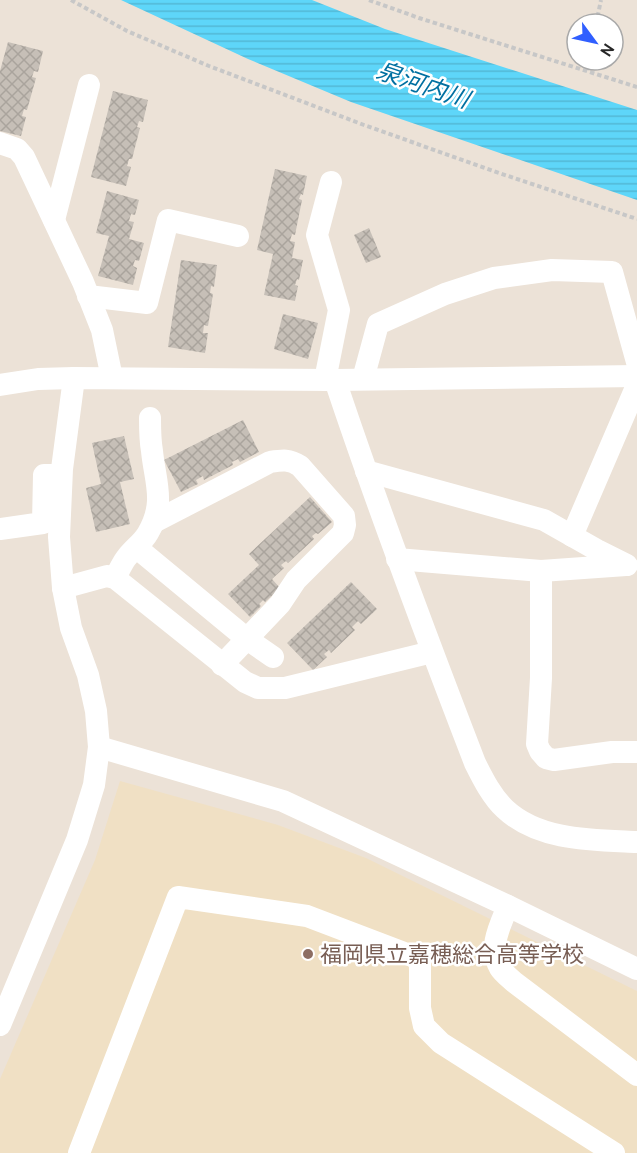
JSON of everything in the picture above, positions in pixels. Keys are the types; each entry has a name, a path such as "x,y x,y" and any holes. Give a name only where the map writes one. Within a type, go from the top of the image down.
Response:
{"street":[{"path":"54,220 89,85"},
{"path":"0,143 17,149 24,157 102,330 112,378"},
{"path":"331,182 317,235 339,310 330,380 475,763 489,788 505,809 526,824 550,833 587,839 637,842"},
{"path":"88,296 147,303 168,220 238,236"},
{"path":"363,379 378,324 445,294 494,278 552,270 612,272 637,362"},
{"path":"0,385 38,379 74,378 330,380 637,376"},
{"path":"0,1025 77,840 94,785 99,747 96,711 90,684 71,628 63,588 59,537 61,475 74,378"},
{"path":"572,536 637,385"},
{"path":"115,578 127,557 147,536 159,506 150,418"},
{"path":"154,522 270,462 281,461 292,461 300,466 344,516 343,533 296,580 280,604 222,665"},
{"path":"366,471 544,520 632,565"},
{"path":"0,529 43,524 44,475 61,475"},
{"path":"137,548 247,639 273,657"},
{"path":"397,560 541,571 632,565"},
{"path":"541,571 541,678 537,732 537,744 540,751 546,758 554,760 612,752 637,752"},
{"path":"63,588 107,576 115,578 222,665 245,682 258,688 285,688 432,652"},
{"path":"99,747 283,801 637,969"},
{"path":"79,1153 178,897 308,916 420,960 420,1008 424,1026 441,1043 614,1153"},
{"path":"508,906 496,935 495,953 501,969 514,982 637,1075"}],"path":[{"path":"71,0 127,31 209,66 364,125 637,219"},
{"path":"369,0 565,63"},
{"path":"593,72 637,87"}],"shaded area":[{"name":"福岡県立嘉穂総合高等学校","path":"120,781 278,825 366,858 637,991 637,1153 0,1153 0,1079 95,860"}],"water":[{"name":"泉河内川","path":"121,0 312,0 385,29 637,110 637,200 351,102 248,59"}],"building":[{"path":"8,42 43,51 38,72 34,71 32,77 36,78 27,110 24,109 22,116 26,117 21,136 0,131 0,71"},
{"path":"113,91 148,100 143,122 139,121 137,127 140,128 132,159 129,159 127,166 131,167 126,186 91,177"},
{"path":"275,169 307,176 303,195 301,194 299,199 302,200 295,235 292,234 290,241 295,242 292,258 303,260 299,280 297,279 295,285 298,286 295,301 264,295 273,254 257,250"},
{"path":"107,191 139,200 135,215 131,214 129,221 134,222 129,239 144,243 139,261 135,260 133,266 137,268 133,285 98,276 109,236 96,233"},
{"path":"369,228 381,257 366,263 354,235"},
{"path":"181,260 217,265 214,287 211,286 210,293 213,294 208,326 204,325 203,333 208,333 205,353 168,347"},
{"path":"283,314 318,323 308,359 274,349"},
{"path":"243,420 259,452 240,462 238,459 232,462 233,465 204,480 203,476 196,480 198,484 181,492 164,460"},
{"path":"124,436 134,479 120,482 130,524 96,532 86,488 101,484 92,443"},
{"path":"310,497 332,522 318,534 312,536 314,539 288,563 286,561 281,565 284,568 272,579 280,588 265,602 263,600 259,604 261,606 250,617 228,594 259,565 249,554"},
{"path":"351,582 377,609 361,624 358,621 352,627 355,630 331,653 329,650 324,654 327,657 313,670 287,643"}],"place":[{"name":"福岡県立嘉穂総合高等学校","path":"308,954"}]}
